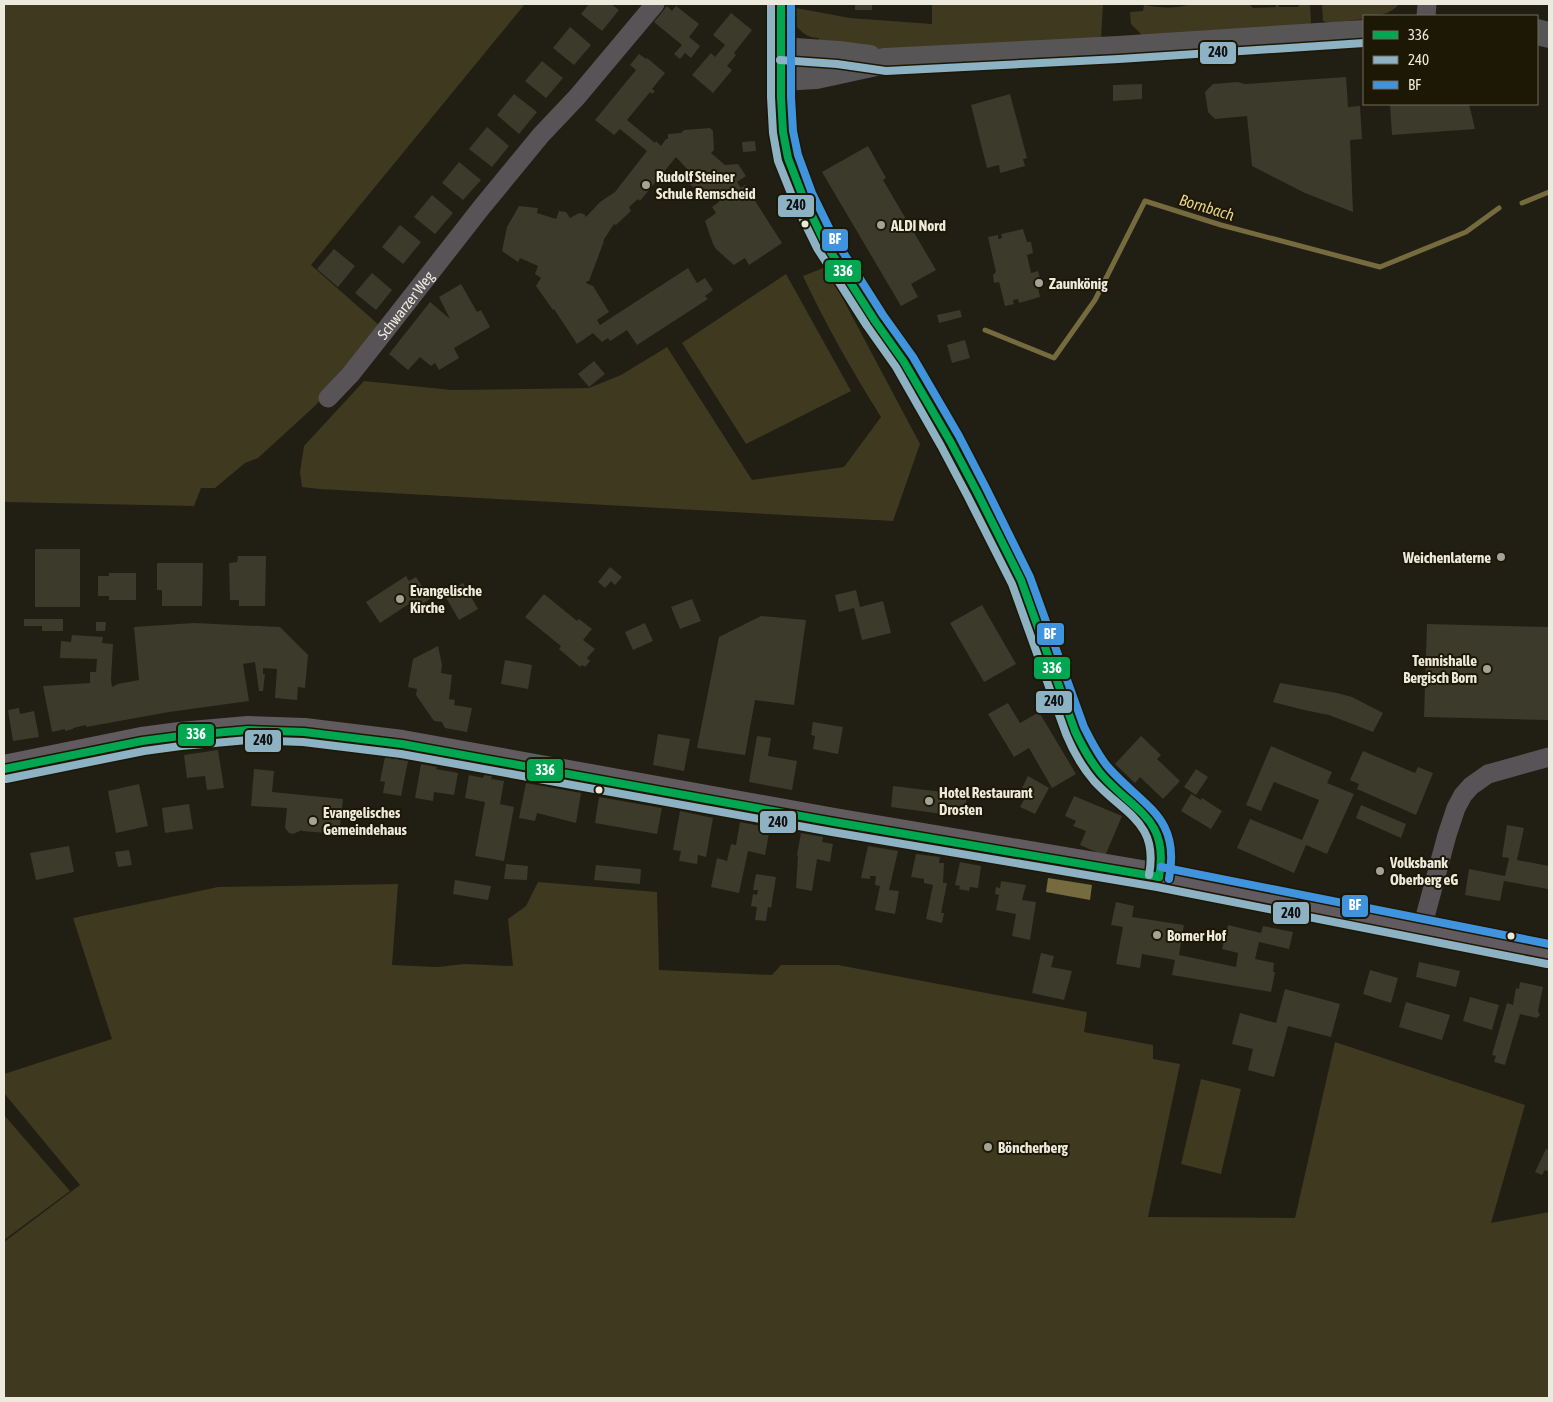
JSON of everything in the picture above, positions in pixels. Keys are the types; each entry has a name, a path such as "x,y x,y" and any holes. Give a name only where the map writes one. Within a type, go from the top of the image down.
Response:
{"main road":[{"path":"781,4 782,122 788,158 803,197 825,243 904,362 977,492 1021,580 1082,746 1091,761 1106,779 1153,823 1161,844 1162,859 1159,877"},
{"path":"781,78 816,76 885,61 1363,33"},
{"path":"781,50 838,54 885,61"},
{"path":"4,769 142,741 180,736 248,730 304,732 402,744 834,822 1159,877 1549,954"}],"street":[{"name":"Schwarzer Weg","path":"328,398 350,374 541,135 577,98 655,4"},
{"path":"1422,928 1447,835 1456,808 1463,795 1471,786 1488,774 1549,757"}],"shaded area":[{"path":"4,4 525,4 311,265 379,325 316,405 258,458 245,463 215,488 201,488 194,506 4,502"},
{"path":"932,4 1103,4 1101,40 883,50 818,45 819,38 806,35 797,27 796,8 850,18 932,24"},
{"path":"1192,4 1249,4 1253,8 1276,7 1276,4 1279,7 1298,7 1300,4 1310,4 1311,22 1308,26 1144,37 1131,24 1130,12 1143,11 1144,5 1168,8"},
{"path":"1322,4 1399,4 1392,11 1383,14 1363,15 1363,19 1330,23 1323,21"},
{"path":"826,267 920,444 893,521 302,487 300,472 304,446 364,381 452,390 589,388 621,375 667,347 752,480 844,467 881,417 840,348 803,276"},
{"path":"786,274 851,391 746,444 682,343"},
{"path":"1048,878 1092,885 1090,900 1046,892"},
{"path":"538,882 657,892 659,970 772,975 781,965 838,965 1087,1012 1084,1032 1153,1045 1153,1059 1180,1064 1148,1217 1295,1218 1335,1042 1525,1105 1491,1223 1549,1212 1549,1398 4,1398 4,1242 80,1185 4,1093 4,1074 112,1039 73,918 218,887 398,884 392,965 437,967 465,964 513,966 508,919 526,906"},
{"path":"1201,1079 1241,1089 1221,1174 1181,1164"},
{"path":"4,1115 70,1191 4,1240"}],"building":[{"path":"589,4 611,4 619,10 602,31 581,14"},
{"path":"855,4 872,4 872,10 855,10"},
{"path":"667,6 672,11 676,6 699,24 689,37 700,46 691,58 685,53 680,59 674,54 682,45 654,22"},
{"path":"731,13 752,30 734,53 736,55 727,66 732,70 713,93 692,75 711,53 715,57 725,45 713,35"},
{"path":"570,27 591,45 574,65 553,48"},
{"path":"639,54 665,73 652,89 655,91 652,94 650,92 627,120 661,146 668,139 668,134 681,133 684,130 710,128 713,131 714,150 711,153 725,165 738,164 746,176 737,182 741,188 745,185 782,243 749,265 745,258 734,265 716,249 705,221 716,213 712,207 719,202 715,196 713,198 706,198 686,181 685,174 688,170 676,157 640,201 638,199 629,207 631,211 616,225 614,224 603,241 589,281 586,283 593,286 609,312 597,320 600,325 688,268 697,283 705,278 713,290 705,296 708,299 637,345 627,330 610,341 608,338 602,342 593,333 577,344 536,286 541,278 535,274 538,266 520,258 518,262 502,251 507,227 519,206 538,208 537,213 556,219 559,211 566,212 570,218 579,213 584,214 586,217 600,202 615,192 647,151 620,129 614,135 595,120 636,70 630,65"},
{"path":"542,61 563,78 546,98 525,81"},
{"path":"1346,77 1348,107 1360,106 1362,139 1350,140 1353,212 1305,193 1252,166 1247,116 1215,119 1208,112 1205,92 1213,84 1238,82 1245,84"},
{"path":"1142,84 1142,99 1113,101 1113,85"},
{"path":"514,94 537,112 519,134 497,115"},
{"path":"1010,94 1027,158 1023,159 1025,166 1000,173 999,165 987,168 971,105"},
{"path":"1390,105 1469,105 1475,129 1392,135"},
{"path":"487,127 509,146 492,167 469,149"},
{"path":"755,141 756,151 743,152 742,142"},
{"name":"ALDI Nord","path":"868,146 886,178 883,180 936,270 911,284 918,297 901,306 822,172"},
{"path":"459,162 481,180 463,200 442,183"},
{"path":"432,195 453,213 435,234 414,217"},
{"path":"400,225 421,242 403,264 382,247"},
{"path":"1023,229 1027,242 1031,242 1033,253 1027,255 1031,273 1038,271 1041,282 1037,283 1040,297 1019,303 1018,299 1013,300 1014,304 1005,306 999,282 994,283 993,275 996,272 988,237 998,235 998,239 1002,238 1001,234"},
{"path":"334,249 355,266 338,287 317,269"},
{"path":"372,273 392,290 376,310 355,293"},
{"path":"461,284 477,312 481,310 490,327 454,348 459,358 439,370 435,363 431,366 420,357 408,370 389,354 430,302 450,319 439,297"},
{"path":"960,310 962,317 939,323 937,315"},
{"path":"965,340 970,358 952,363 947,345"},
{"path":"594,361 605,374 589,387 578,374"},
{"path":"35,549 80,549 80,607 35,607"},
{"path":"238,556 266,556 265,606 239,606 239,600 230,600 229,563 237,562"},
{"path":"157,563 203,563 202,606 162,606 162,590 157,590"},
{"path":"610,567 622,577 615,585 611,581 605,588 598,582"},
{"path":"109,573 136,573 136,600 109,600 109,596 98,596 98,576 109,576"},
{"name":"Evangelische Kirche","path":"406,576 409,581 416,577 430,599 419,606 415,600 380,623 366,602"},
{"path":"463,583 478,609 459,620 444,594"},
{"path":"856,590 860,607 883,601 891,633 862,640 854,608 839,612 835,595"},
{"path":"544,594 577,621 579,619 592,629 583,640 595,649 587,658 590,661 585,667 582,665 580,667 559,649 561,646 525,617"},
{"path":"692,599 701,621 680,629 671,607"},
{"path":"982,605 1016,664 984,682 950,623"},
{"path":"761,616 806,620 794,705 755,700 745,755 697,748 719,637"},
{"path":"24,619 63,619 63,631 42,631 42,626 24,626"},
{"path":"96,622 106,622 105,631 96,631"},
{"path":"194,623 280,627 308,655 305,688 298,687 297,700 275,698 277,669 263,668 263,674 265,674 263,691 259,691 255,662 243,664 249,701 169,712 86,727 86,725 65,731 65,729 52,732 43,686 90,683 90,672 96,672 97,659 60,658 61,641 71,642 72,635 103,637 102,643 113,644 112,687 139,680 134,627"},
{"path":"645,623 653,641 633,650 625,632"},
{"name":"Tennishalle Bergisch Born","path":"1427,624 1549,627 1548,720 1424,717"},
{"path":"438,646 442,665 441,673 452,675 449,699 455,700 454,705 472,708 467,732 445,728 442,722 434,721 416,695 417,689 408,687 413,659"},
{"path":"505,660 532,665 528,689 501,684"},
{"path":"1280,683 1352,697 1383,713 1373,732 1329,715 1273,702"},
{"path":"1008,703 1020,723 1039,712 1076,774 1052,788 1029,748 1014,757 988,714"},
{"path":"19,708 20,714 34,711 39,737 13,741 8,710"},
{"path":"813,722 843,727 838,754 813,749 815,736 811,735"},
{"path":"658,734 690,739 684,771 653,765"},
{"path":"757,736 771,738 768,756 797,761 792,790 749,782"},
{"path":"1141,736 1161,755 1157,759 1180,781 1163,799 1140,777 1135,783 1115,764"},
{"path":"1271,746 1332,772 1327,783 1354,794 1327,854 1306,845 1294,873 1237,848 1250,819 1302,840 1319,800 1274,782 1261,811 1246,805"},
{"path":"218,750 224,788 207,790 205,776 187,778 184,755"},
{"path":"1363,751 1415,773 1418,767 1433,773 1416,815 1357,789 1359,784 1350,780"},
{"path":"385,757 408,761 401,796 383,793 385,782 380,781"},
{"path":"421,764 458,773 454,795 434,792 433,801 415,798"},
{"path":"254,769 274,771 272,792 343,799 339,834 302,830 293,834 289,833 285,828 287,808 251,806"},
{"path":"1196,769 1208,777 1196,795 1184,787"},
{"path":"469,775 483,778 484,775 492,776 491,779 504,781 500,804 514,807 504,861 475,856 485,802 465,798"},
{"path":"1028,776 1049,788 1035,814 1020,807 1029,791 1022,788"},
{"path":"526,783 581,793 576,823 537,813 535,821 519,818"},
{"path":"139,784 148,826 116,833 108,791"},
{"name":"Hotel Restaurant Drosten","path":"893,786 967,795 964,817 891,807"},
{"path":"1191,794 1201,800 1202,798 1222,811 1211,829 1181,811"},
{"path":"1074,796 1122,816 1105,856 1080,845 1086,831 1073,826 1076,821 1065,816"},
{"path":"599,797 662,808 657,834 595,823"},
{"path":"189,804 193,829 165,833 162,808"},
{"path":"1361,805 1406,824 1401,838 1356,818"},
{"path":"680,811 713,818 706,857 698,855 697,864 679,861 681,851 673,850"},
{"path":"740,822 770,828 765,855 748,851 739,893 711,887 717,858 727,861 731,844 736,845"},
{"path":"1507,825 1524,828 1517,860 1549,866 1548,889 1504,881 1500,901 1465,895 1469,869 1505,876 1509,858 1502,857"},
{"path":"801,833 823,837 822,842 833,844 830,862 817,859 812,891 796,888 797,855"},
{"path":"69,846 74,872 36,880 30,853"},
{"path":"868,846 898,851 889,890 899,891 895,914 875,910 880,886 875,885 876,876 870,876 870,879 861,878"},
{"path":"129,850 132,865 118,867 115,852"},
{"path":"916,854 940,857 939,863 944,863 943,883 947,883 941,913 944,913 942,923 926,919 933,885 924,883 924,879 911,877"},
{"path":"960,862 981,866 978,888 970,887 969,891 959,889 960,886 955,885"},
{"path":"506,864 528,866 527,880 504,879"},
{"path":"596,865 641,869 640,884 594,880"},
{"path":"756,874 776,877 771,908 768,907 766,921 755,920 757,907 751,906 753,894 757,895 758,890 753,890"},
{"path":"455,880 491,886 488,900 453,894"},
{"path":"1001,881 1026,885 1022,900 1036,902 1030,940 1012,936 1016,914 996,910 999,895 995,894 996,887 1000,888"},
{"path":"1116,902 1134,906 1132,917 1184,925 1179,955 1236,967 1238,953 1222,949 1228,925 1261,933 1263,926 1293,932 1289,949 1259,942 1255,959 1274,963 1273,972 1275,972 1271,992 1172,975 1175,960 1142,954 1140,968 1116,964 1123,927 1111,925"},
{"path":"1041,953 1054,956 1051,967 1072,971 1064,1000 1032,993"},
{"path":"1419,962 1460,971 1456,987 1416,977"},
{"path":"1370,970 1398,978 1391,1003 1363,994"},
{"path":"1520,982 1543,987 1538,1011 1540,1015 1537,1018 1520,1014 1505,1065 1494,1062 1496,1056 1492,1055 1507,1003 1513,1005 1516,988 1519,989"},
{"path":"1285,989 1340,1004 1331,1037 1288,1026 1274,1077 1248,1070 1253,1049 1232,1044 1240,1013 1276,1023"},
{"path":"1470,997 1499,1005 1492,1030 1463,1021"},
{"path":"1406,1002 1450,1015 1442,1040 1399,1027"},
{"path":"1546,1149 1549,1150 1549,1172 1545,1170 1542,1175 1535,1172"}],"waterway":[{"name":"Bornbach","path":"1522,203 1549,192"},
{"name":"Bornbach","path":"985,330 1054,358 1095,300 1145,201 1221,225 1380,267 1466,232 1499,208"}],"transit line":[{"name":"240","path":"771,4 773,133 778,161 794,201 817,248 896,367 968,497 1012,584 1066,734 1075,753 1094,781 1127,811 1144,831 1149,843 1151,857 1149,875"},
{"name":"336","path":"781,4 783,132 788,158 803,197 825,243 904,362 977,492 1021,580 1075,731 1083,748 1101,774 1146,817 1154,828 1159,841 1161,857 1159,877"},
{"name":"BF","path":"791,4 793,131 798,155 812,193 834,238 883,315 913,357 959,436 986,488 1030,577 1084,727 1092,743 1108,767 1146,803 1164,826 1169,841 1171,858 1169,879"},
{"name":"240","path":"780,60 837,64 886,71 1119,59 1363,43"},
{"name":"336","path":"4,769 142,741 180,736 248,730 304,732 402,744 834,822 1159,877"},
{"name":"240","path":"6,779 144,751 181,746 248,740 303,742 401,754 832,832 1157,887 1547,964"},
{"name":"BF","path":"1161,867 1549,944"}],"place":[{"name":"Rudolf Steiner Schule Remscheid","path":"646,185"},
{"name":"ALDI Nord","path":"881,225"},
{"name":"Zaunkönig","path":"1039,283"},
{"name":"Weichenlaterne","path":"1501,557"},
{"name":"Evangelische Kirche","path":"400,599"},
{"name":"Tennishalle Bergisch Born","path":"1487,669"},
{"name":"Hotel Restaurant Drosten","path":"929,801"},
{"name":"Evangelisches Gemeindehaus","path":"313,821"},
{"name":"Volksbank Oberberg eG","path":"1380,871"},
{"name":"Borner Hof","path":"1157,935"},
{"name":"Böncherberg","path":"988,1147"}]}
